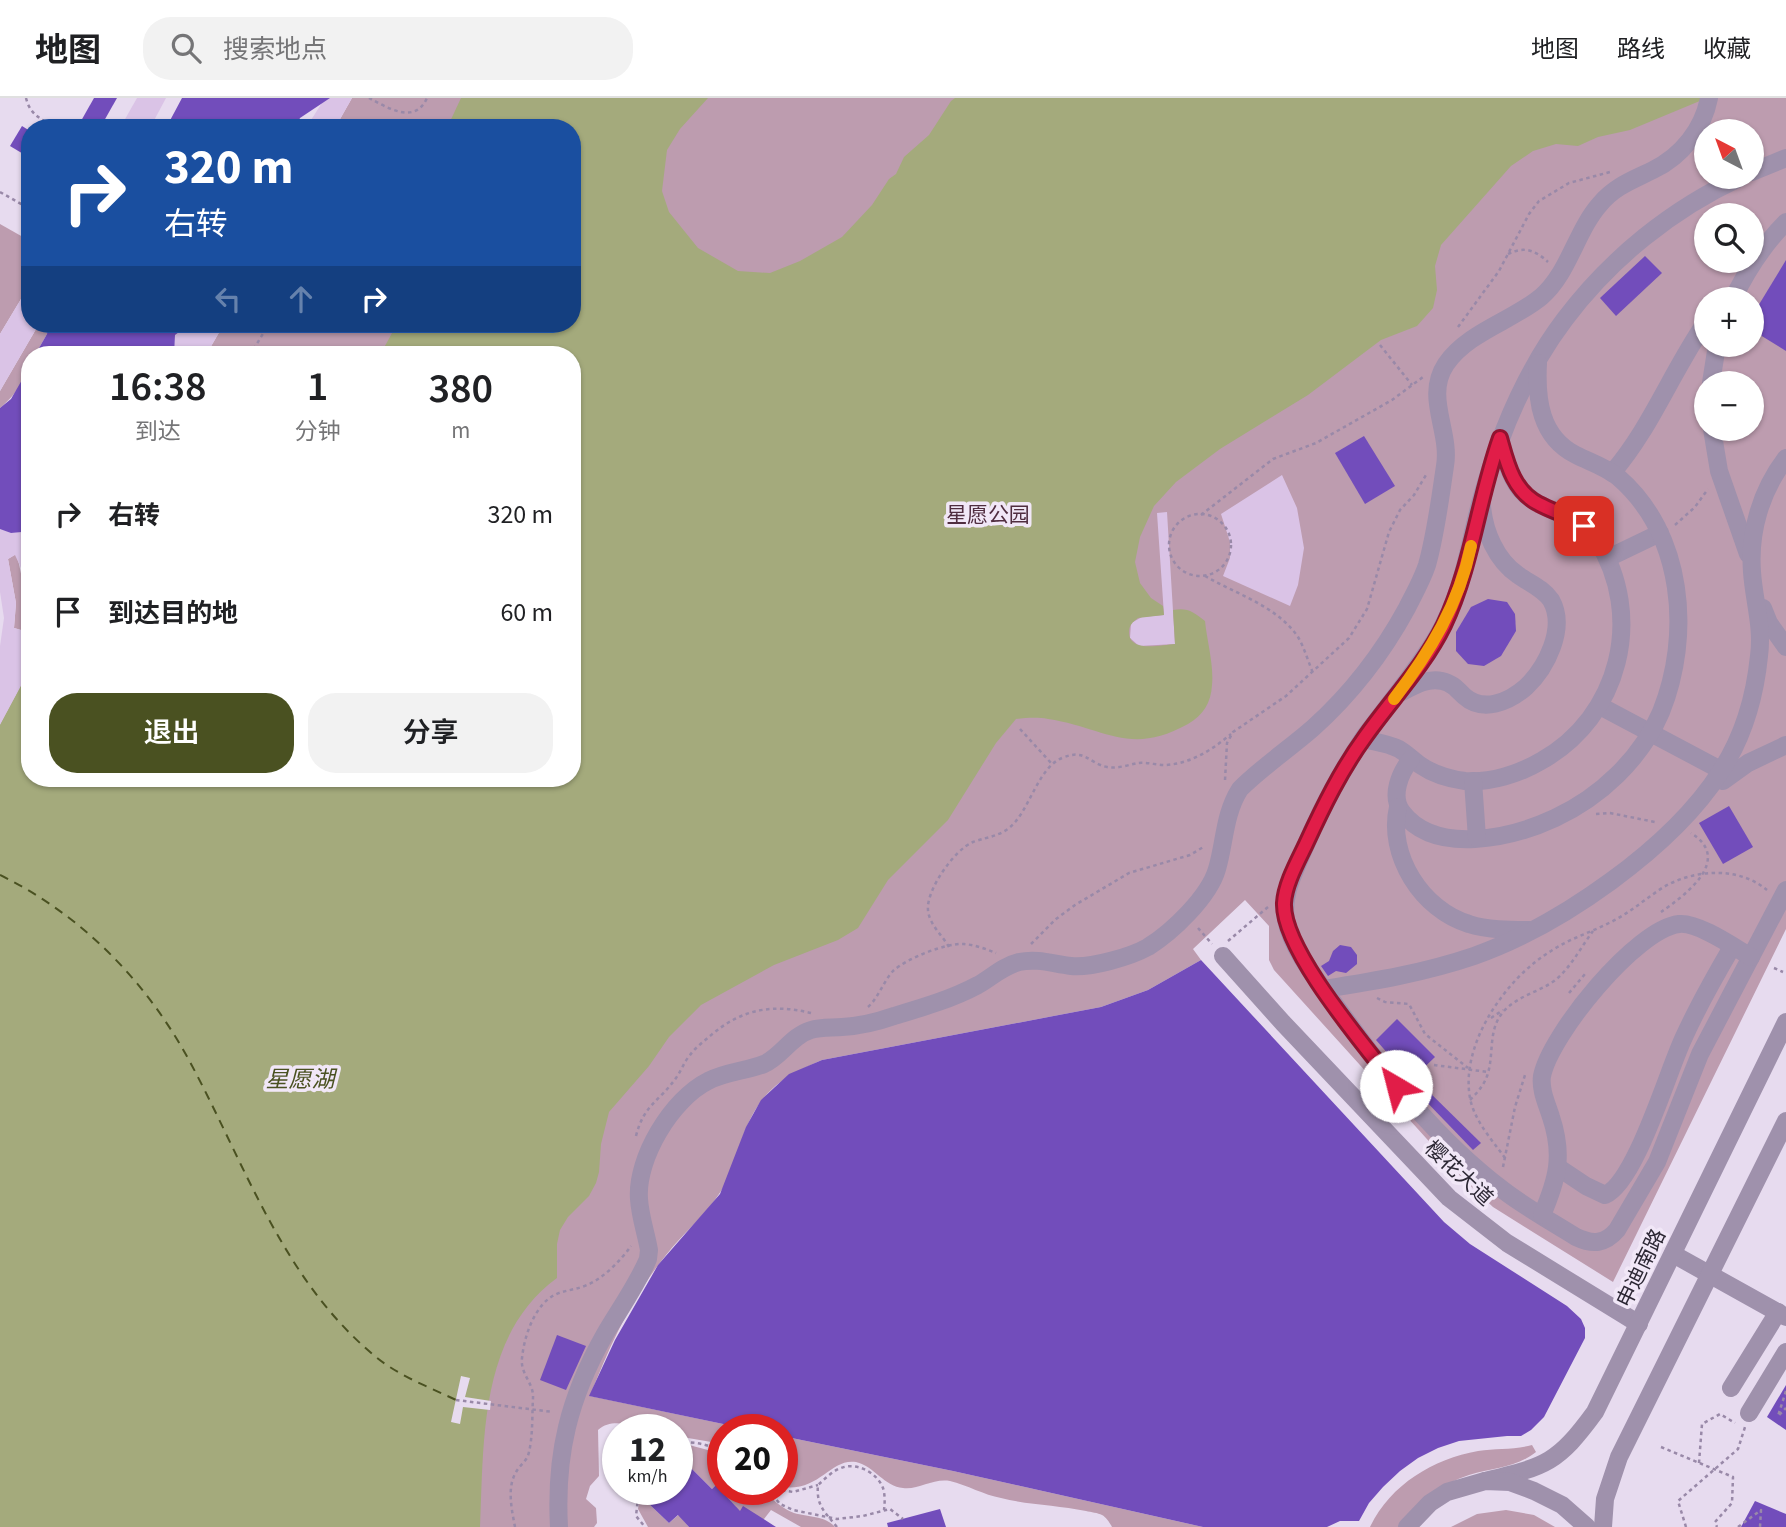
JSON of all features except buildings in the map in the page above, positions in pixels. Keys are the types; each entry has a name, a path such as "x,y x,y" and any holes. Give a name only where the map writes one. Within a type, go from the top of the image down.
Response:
{"street":[{"path":"559,1527 561,1456 568,1418 592,1357 648,1259 649,1250 638,1197 648,1154 667,1119 697,1088 720,1076 768,1062 790,1042 808,1031 873,1023 962,992 1019,962 1046,961 1073,966 1089,965 1129,955 1146,948 1185,915 1212,883 1217,871 1231,802 1240,789 1311,729 1353,689 1391,636 1415,593 1426,569 1433,541 1446,460 1446,435 1437,409 1436,396 1446,365 1471,341 1544,294 1557,277 1591,214 1615,189 1665,163 1686,146 1702,122 1709,98"},
{"path":"1764,167 1786,158"},
{"path":"1719,189 1679,211 1640,240 1604,273 1565,318 1538,360 1500,438 1481,500 1458,593 1432,646 1363,739 1330,793 1303,850 1284,902 1290,934 1324,989 1396,1086 1428,1122 1504,1191 1584,1241 1601,1242 1609,1239 1617,1230 1657,1162 1700,1054 1783,896"},
{"path":"1734,287 1773,235 1786,222"},
{"path":"1738,287 1744,275"},
{"path":"1612,473 1631,452 1694,339"},
{"path":"1398,807 1426,833 1440,838 1476,838 1521,831 1554,819 1583,802 1613,779 1637,753 1661,710 1670,679 1679,621 1678,596 1660,533 1649,511 1612,473 1573,454 1552,435 1538,403 1538,360"},
{"path":"1363,739 1388,744 1432,773 1473,781 1509,775 1553,755 1574,738 1600,706 1619,659 1622,631 1621,604 1608,558 1595,537 1584,526 1569,516 1537,503 1519,488 1507,464 1500,438"},
{"path":"1714,441 1719,471 1747,550 1760,602 1769,623 1786,647"},
{"path":"1726,772 1745,723 1759,657 1760,618 1752,572 1754,526 1763,497 1786,458"},
{"path":"1396,696 1417,684 1440,681 1457,688 1472,701 1493,704 1508,700 1539,673 1549,653 1555,630 1554,607 1540,588 1515,573 1499,554 1488,533 1481,500"},
{"path":"1608,558 1660,533"},
{"path":"1600,706 1726,772"},
{"path":"1324,989 1398,977 1449,964 1477,955 1558,917 1614,878 1679,821 1726,772 1786,745"},
{"path":"1411,759 1399,780 1396,817 1402,861 1414,882 1431,902 1468,924 1532,930"},
{"path":"1473,781 1476,838"},
{"path":"1542,1215 1559,1168 1558,1146 1542,1090 1542,1075 1560,1038 1586,1000 1625,957 1648,939 1672,926 1692,925 1751,957"},
{"path":"1559,1168 1605,1195 1618,1186 1653,1116 1684,1038 1732,947"},
{"name":"樱花大道","path":"1223,956 1449,1198 1507,1243 1639,1324"},
{"name":"申迪南路","path":"1407,1527 1430,1503 1447,1492 1535,1468 1562,1452 1595,1412 1786,1022"},
{"path":"1603,1527 1605,1499 1619,1457 1786,1121"},
{"path":"1673,1254 1782,1314 1731,1388"},
{"path":"1747,1421 1786,1352"},
{"path":"1485,1481 1510,1482 1534,1491 1562,1505 1587,1527"}],"path":[{"path":"26,98 29,108 40,119"},
{"path":"369,98 404,114 417,111 427,98"},
{"path":"1457,329 1499,271 1529,214 1539,201 1569,183 1609,172"},
{"path":"0,192 21,204"},
{"path":"1508,254 1525,248 1534,251 1548,262 1557,277"},
{"path":"1380,345 1412,385"},
{"path":"1201,515 1273,459 1315,443 1392,400 1446,365"},
{"path":"949,947 930,920 927,909 939,878 953,858 971,843 996,836 1016,821 1052,764 1078,754 1106,767 1141,763 1176,764 1202,754 1268,711 1349,638 1367,609 1389,532 1400,510 1414,495 1430,468"},
{"path":"1660,533 1678,523 1695,508 1719,471"},
{"path":"1205,576 1219,570 1226,562 1231,543 1223,525 1215,518 1201,515 1186,517 1172,532 1169,552 1173,562 1189,575 1205,576 1261,606 1286,623 1298,637 1313,673"},
{"path":"1020,729 1052,764"},
{"path":"1223,789 1227,743 1234,732"},
{"path":"1591,814 1610,813 1679,821"},
{"path":"1024,950 1056,919 1097,891 1129,873 1190,855 1202,849 1209,841"},
{"path":"1505,1158 1480,1123 1470,1100 1470,1069 1481,1031 1509,988 1548,952 1609,923 1664,887 1686,877 1727,873 1746,877 1783,896"},
{"path":"1185,915 1223,956 1229,938 1259,914"},
{"path":"1470,1100 1481,1088 1488,1072 1495,1027 1503,1012 1517,999 1554,981 1567,969 1594,929"},
{"path":"864,1010 876,1000 891,974 902,964 963,944 1007,955"},
{"path":"1774,968 1783,972"},
{"path":"1357,984 1385,1002 1409,1004 1425,1034 1470,1069"},
{"path":"1488,1020 1511,1005"},
{"path":"636,1138 648,1108 675,1080 691,1053 727,1023 752,1011 768,1009 802,1010 819,1015"},
{"path":"1434,1065 1488,1072"},
{"path":"515,1527 511,1483 516,1471 526,1462 529,1452 534,1394 522,1371 521,1359 535,1315 544,1302 557,1292 584,1287 597,1280 631,1246"},
{"path":"1786,1391 1778,1416 1786,1408"},
{"path":"456,1400 547,1411 568,1418"},
{"path":"1685,1527 1678,1501 1738,1448 1747,1421 1720,1414 1702,1424 1699,1463"},
{"path":"1661,1447 1733,1477 1732,1503 1715,1522 1717,1527"},
{"path":"798,1491 818,1485 842,1467 858,1466 868,1471 884,1489 884,1510"},
{"path":"818,1485 818,1504 838,1527"},
{"path":"637,1505 636,1516 645,1527"},
{"path":"782,1505 793,1510 837,1519 863,1517 884,1510 895,1511 903,1519"},
{"path":"1738,1527 1761,1510 1760,1527"}],"green space":[{"name":"星愿公园","path":"352,98 1786,98 1786,929 1613,1282 1493,1207 1464,1180 1274,970 1269,960 1269,926 1245,900 1193,949 1201,960 1148,990 1101,1007 822,1060 790,1076 768,1093 752,1117 722,1189 707,1210 666,1255 632,1305 590,1396 676,1414 602,1414 602,1427 598,1430 599,1476 590,1486 586,1499 596,1508 597,1523 594,1527 0,1527 0,725 21,686 21,787 581,787 581,346 211,346 219,333 581,333 581,119 340,119"},
{"path":"0,224 21,236 21,299 0,334"},
{"path":"34,333 47,333 40,346 26,346"},
{"path":"21,355 21,384 0,408 0,391"},
{"path":"16,554 19,563 21,630 14,628 16,603 8,559"},
{"name":"星愿公园","path":"693,1418 707,1421 707,1441 693,1439"},
{"path":"798,1439 1203,1527 1112,1527 1105,1517 1099,1514 988,1495 950,1481 897,1487 856,1462 839,1465 806,1485 798,1486"},
{"path":"1532,1445 1536,1452 1520,1462 1469,1475 1438,1490 1398,1527 1370,1527 1389,1499 1429,1467 1478,1451"},
{"path":"693,1446 707,1450 707,1484 693,1470"},
{"path":"639,1505 650,1505 669,1523 682,1512 686,1516 683,1520 689,1527 648,1527 638,1509"},
{"path":"734,1505 780,1505 794,1513 822,1519 835,1527 801,1527 771,1510 764,1519 733,1522"},
{"path":"1506,1510 1534,1515 1555,1527 1451,1527 1477,1514"}],"shaded area":[{"path":"137,98 166,98 155,119 125,119"},
{"path":"325,98 352,98 340,119 312,119"},
{"path":"21,299 21,333 34,333 26,346 21,346 21,355 0,391 0,334"},
{"path":"219,333 211,346 174,346 175,335"},
{"path":"1282,475 1297,508 1304,548 1298,585 1290,606 1223,576 1230,558 1230,542 1221,514"},
{"path":"1167,512 1175,644 1139,646 1130,638 1131,623 1142,617 1164,615 1157,513"},
{"path":"0,528 11,533 21,532 21,568 15,555 8,559 16,603 14,628 21,630 21,686 0,725 0,646 4,618 0,592"}],"water":[{"name":"星愿湖","path":"461,98 708,98 680,129 667,150 662,191 669,212 698,248 738,271 770,273 800,261 842,237 872,205 889,179 896,174 904,157 929,135 955,98 1707,98 1630,130 1598,137 1578,146 1556,144 1533,151 1511,166 1441,245 1435,266 1437,290 1433,308 1417,326 1381,340 1308,395 1220,449 1176,482 1154,506 1140,537 1135,562 1140,583 1151,598 1163,606 1164,615 1138,618 1131,626 1130,639 1134,643 1147,646 1175,644 1173,610 1190,611 1205,621 1212,685 1208,703 1198,717 1167,734 1133,739 1048,719 1016,719 996,743 948,820 888,880 858,928 838,940 774,965 701,1005 669,1037 649,1066 609,1112 601,1144 596,1183 589,1196 568,1217 560,1230 557,1244 557,1278 531,1301 513,1329 499,1359 486,1425 480,1527 0,1527 0,725 21,686 21,787 581,787 581,346 385,346 392,333 581,333 581,119 451,119"}],"pier":[{"path":"461,1376 470,1378 465,1397 491,1401 490,1410 463,1407 460,1424 451,1422"}],"ferry route":[{"path":"0,875 30,891 85,931 133,978 154,1005 190,1062 248,1180 291,1257 315,1293 344,1327 394,1370 456,1400"}],"slow traffic":[{"path":"1394,699 1426,656 1443,627 1458,593 1471,546"}],"route":[{"path":"1396,1086 1324,989 1290,934 1284,902 1291,880 1330,793 1363,739 1426,656 1443,627 1458,593 1468,560 1478,510 1500,438 1507,464 1519,488 1537,503 1569,516 1584,526"}]}
